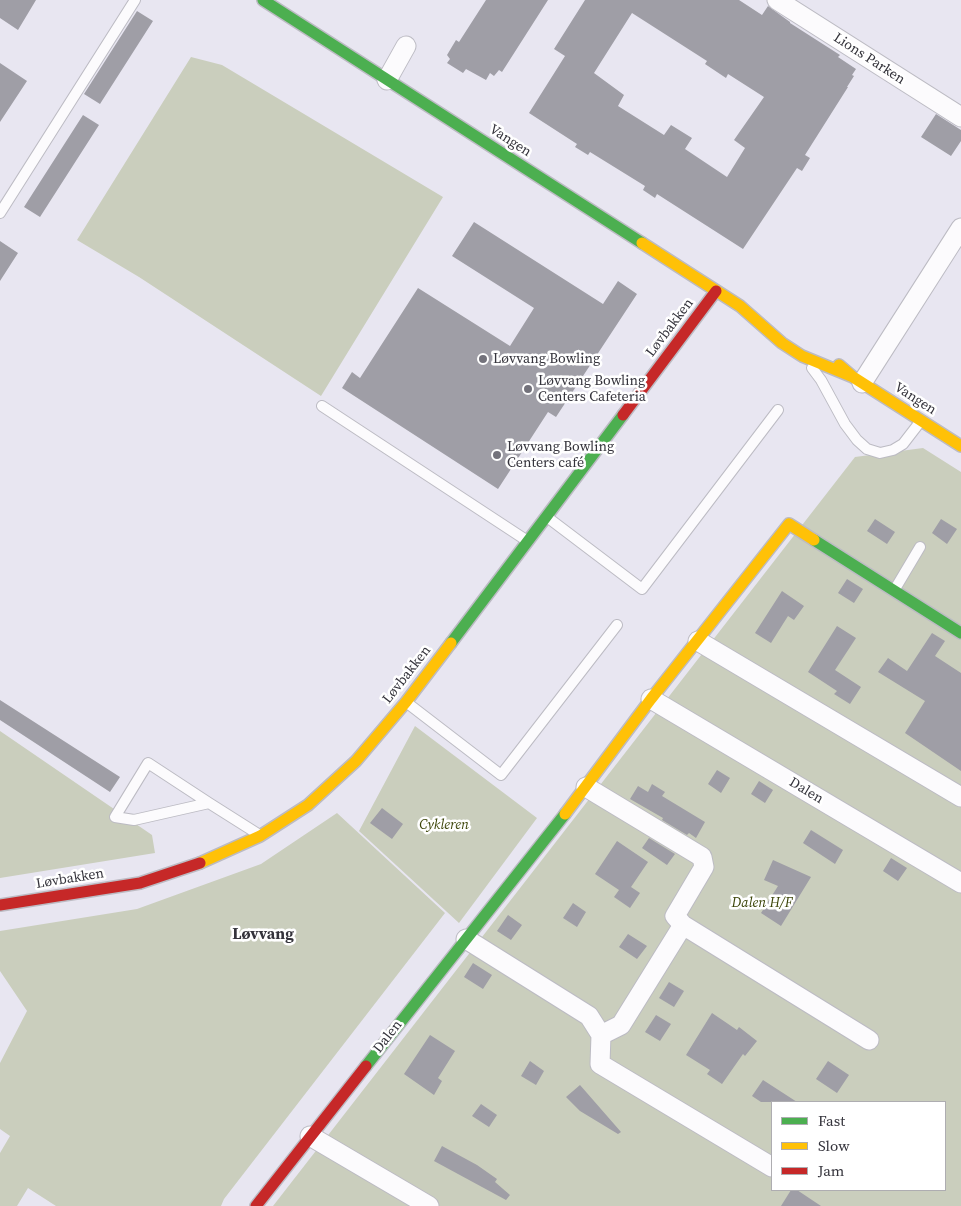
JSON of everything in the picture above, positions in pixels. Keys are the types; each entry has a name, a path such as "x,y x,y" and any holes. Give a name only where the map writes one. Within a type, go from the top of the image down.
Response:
{"street":[{"name":"Vangen","path":"263,0 740,306 782,343 802,356 858,380"},
{"name":"Lions Parken","path":"777,0 961,117"},
{"path":"387,80 406,46"},
{"path":"858,380 961,228"},
{"name":"Løvbakken","path":"0,905 140,883 201,863 260,836 308,805 356,761 406,702 716,291"},
{"name":"Vangen","path":"740,306 776,321"},
{"name":"Vangen","path":"824,352 858,380 961,446"},
{"name":"Dalen","path":"256,1206 586,787 651,698 789,524 961,633"},
{"path":"698,641 961,798"},
{"name":"Dalen","path":"651,698 961,883"},
{"path":"586,787 702,857 704,866 676,916 684,925 869,1040"},
{"path":"601,1035 620,1025 684,925"},
{"path":"466,939 589,1016 601,1035 600,1064 771,1166"},
{"path":"310,1136 429,1206"}],"lane":[{"path":"0,213 135,0"},
{"path":"802,356 821,380 845,424 857,440 867,449 880,453 893,450 903,444 920,421"},
{"path":"322,406 527,542"},
{"path":"546,516 642,589 778,410"},
{"path":"894,590 920,547"},
{"path":"406,702 501,775 616,625"},
{"path":"209,803 134,820 115,817 148,763 260,836"}],"green space":[{"path":"191,57 222,65 443,197 321,396 139,277 77,240"},
{"name":"Dalen H/F","path":"923,448 961,472 961,1206 273,1206 855,457"},
{"name":"Cykleren","path":"415,726 537,818 459,923 359,831"},
{"path":"0,731 152,835 155,853 0,878"},
{"path":"337,813 445,913 224,1199 221,1206 56,1206 28,1188 17,1206 0,1206 0,1153 10,1136 0,1129 0,1063 27,1011 0,971 0,931 137,909 261,864"}],"building":[{"path":"0,0 36,0 18,30 0,18"},
{"path":"486,0 548,0 502,72 499,70 494,76 490,73 486,80 466,69 463,73 447,63 450,59 447,55 456,40 459,42"},
{"path":"585,0 739,0 762,15 768,6 790,23 840,55 838,57 856,69 848,87 805,155 810,158 802,171 797,168 743,249 657,194 655,198 643,190 645,186 590,152 588,155 575,147 577,144 529,113 565,56 554,49","holes":["632,13 707,61 705,64 726,78 728,74 764,97 734,140 745,148 727,177 685,149 692,138 671,125 664,135 618,106 624,95 594,73"]},
{"path":"137,11 153,21 100,104 84,94"},
{"path":"0,63 27,81 0,122"},
{"path":"936,114 961,130 961,141 951,156 921,137"},
{"path":"83,115 99,125 40,217 24,207"},
{"name":"Løvvang Bowling","path":"474,222 603,304 618,281 637,294 556,417 548,412 498,489 342,388 352,372 360,378 418,288 510,346 534,308 452,256"},
{"path":"0,241 18,253 0,281"},
{"path":"875,519 895,532 887,544 867,531"},
{"path":"941,519 957,529 947,544 932,533"},
{"path":"847,579 863,589 854,603 838,593"},
{"path":"782,591 804,606 794,620 788,616 771,643 755,633"},
{"path":"837,626 856,638 835,670 861,687 850,704 834,694 837,691 808,672"},
{"path":"932,633 945,641 935,656 961,673 961,771 905,733 925,701 878,672 888,658 907,671"},
{"path":"0,700 120,777 110,792 0,720"},
{"path":"717,770 730,778 721,793 708,784"},
{"path":"759,781 773,790 765,803 751,794"},
{"path":"652,784 665,792 662,796 705,822 696,838 689,833 687,835 662,820 663,818 630,799 638,786 648,792"},
{"path":"382,808 403,824 392,839 370,823"},
{"path":"811,830 843,850 835,864 803,843"},
{"path":"649,838 675,854 667,865 642,848"},
{"path":"617,841 648,862 631,887 640,893 630,908 614,897 619,890 595,874"},
{"path":"891,858 907,868 898,881 883,871"},
{"path":"773,860 811,877 781,926 761,913 778,886 764,880"},
{"path":"573,903 586,912 577,927 563,918"},
{"path":"508,915 522,925 511,940 497,931"},
{"path":"628,934 647,946 637,959 619,947"},
{"path":"473,963 492,975 483,989 464,977"},
{"path":"669,982 684,991 674,1007 659,998"},
{"path":"712,1013 737,1030 739,1027 757,1041 745,1056 743,1054 722,1084 707,1074 710,1070 686,1055"},
{"path":"656,1015 671,1024 660,1041 645,1032"},
{"path":"430,1035 455,1051 438,1078 442,1081 434,1095 404,1074"},
{"path":"530,1061 544,1071 536,1085 521,1076"},
{"path":"828,1061 849,1075 837,1093 816,1079"},
{"path":"763,1080 795,1101 761,1102 752,1096"},
{"path":"580,1085 621,1132 618,1134 580,1111 566,1097"},
{"path":"481,1104 497,1115 489,1127 472,1116"},
{"path":"442,1146 477,1165 497,1179 495,1182 510,1195 506,1200 434,1161"},
{"path":"790,1191 798,1191 821,1206 781,1206"}],"traffic: fast":[{"path":"263,0 642,243"},
{"path":"451,643 623,415"},
{"path":"814,540 961,633"},
{"path":"366,1066 565,814"}],"traffic: slow":[{"path":"642,243 740,306 782,343 802,356 853,377"},
{"path":"839,365 853,377 961,446"},
{"path":"565,814 651,699 789,524 814,540"},
{"path":"200,863 260,836 308,805 356,761 406,702 451,643"}],"traffic: jam":[{"path":"623,415 716,291"},
{"path":"0,905 140,883 200,863"},
{"path":"256,1206 366,1066"}],"place":[{"name":"Løvvang Bowling","path":"483,359"},
{"name":"Løvvang Bowling Centers Cafeteria","path":"528,389"},
{"name":"Løvvang Bowling Centers café","path":"497,455"}],"district":[{"name":"Løvvang","path":"263,935"}]}
